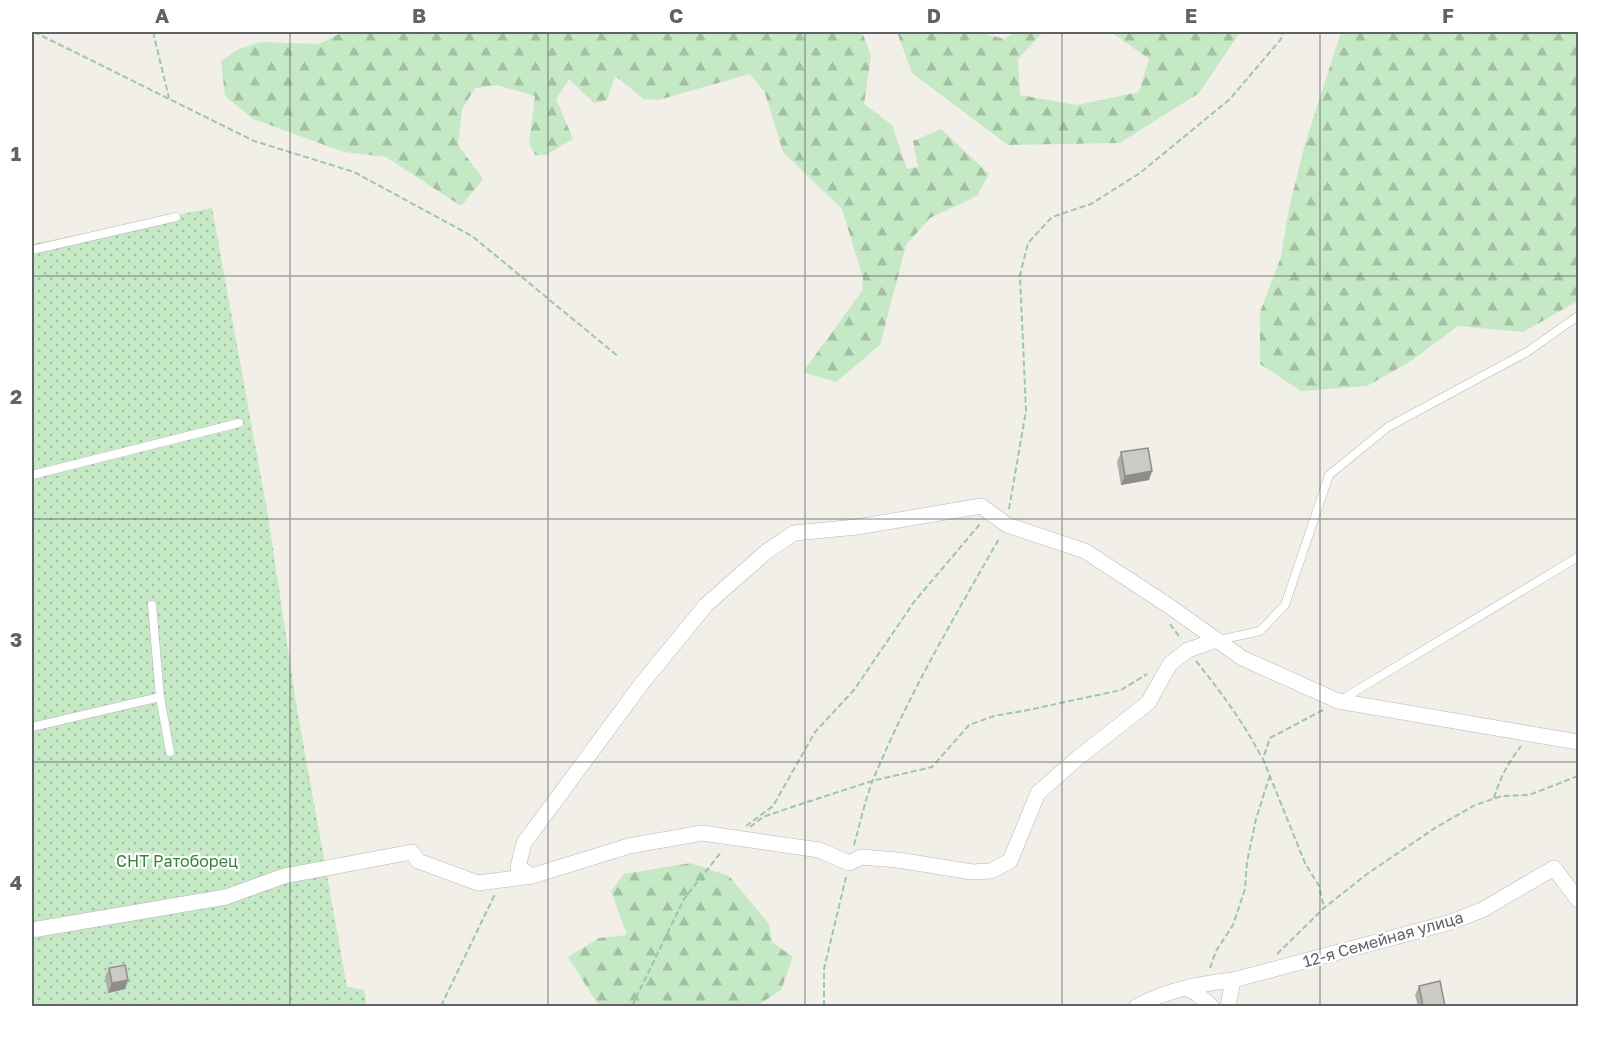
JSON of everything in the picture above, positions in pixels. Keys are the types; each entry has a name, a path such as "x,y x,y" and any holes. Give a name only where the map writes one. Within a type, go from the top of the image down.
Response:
{"street":[{"path":"532,876 518,867 524,843 643,682 699,614 766,552 794,534 857,527 981,506 1007,525 1085,551 1242,658 1338,701 1578,742"},
{"path":"32,930 226,897 284,876 412,852 418,861 478,883 532,876 629,846 702,833 819,850 849,862 861,858 972,872 991,871 1010,861 1038,793 1079,757 1148,703 1170,664 1188,650 1217,640"},
{"name":"12-я Семейная улица","path":"1137,1006 1157,996 1185,988 1255,975 1448,923 1482,910 1554,868 1578,900"},
{"path":"1228,1006 1233,980"},
{"path":"1185,988 1196,993 1211,1006"}],"lane":[{"path":"32,250 176,217"},
{"path":"1217,640 1260,631 1285,604 1329,475 1388,427 1527,352 1578,316"},
{"path":"32,476 239,423"},
{"path":"1338,701 1578,557"},
{"path":"152,605 160,698 170,752"},
{"path":"32,726 160,698"}],"path":[{"path":"34,32 254,141 354,172 472,236 619,357"},
{"path":"153,32 169,98"},
{"path":"824,1006 824,969 849,862 873,781 910,699 953,618 1007,525 1011,489 1026,411 1020,275 1028,243 1052,217 1091,204 1140,173 1230,99 1281,39 1284,32"},
{"path":"632,1006 684,899 734,838 773,806 815,732 854,690 914,602 990,513"},
{"path":"1169,623 1231,705 1263,759 1305,863 1319,886 1324,908"},
{"path":"734,838 763,817 873,781 932,767 969,725 994,716 1121,690 1150,672 1170,664"},
{"path":"1263,759 1270,738 1338,701"},
{"path":"1494,798 1508,764 1529,734"},
{"path":"1205,983 1216,951 1233,925 1245,889 1247,862 1256,819 1270,775"},
{"path":"1255,975 1324,908 1367,874 1435,828 1474,805 1502,796 1529,795 1578,776"},
{"path":"441,1006 496,892"}],"green space":[{"path":"343,32 862,32 871,56 864,104 892,125 907,169 918,167 913,141 941,129 989,174 977,196 930,218 906,245 880,345 836,382 803,372 862,291 863,278 842,209 783,152 765,93 750,74 658,100 644,99 615,76 607,100 594,103 569,79 556,99 573,139 546,155 535,155 529,143 535,96 497,85 475,88 462,109 458,145 483,179 461,206 386,157 344,152 253,119 225,96 221,61 239,49 260,42 319,44"},
{"path":"897,32 976,32 1005,39 1014,32 1043,32 1018,59 1020,95 1077,105 1139,92 1149,59 1111,32 1240,32 1199,93 1120,143 1008,145 912,73"},
{"path":"1341,32 1578,32 1578,301 1523,332 1458,326 1411,361 1367,386 1301,391 1260,364 1260,312 1281,257 1288,213 1305,144"},
{"name":"СНТ Ратоборец","path":"212,208 268,516 296,703 347,987 364,990 367,1006 32,1006 32,244"},
{"path":"691,863 729,876 769,924 772,942 793,957 781,990 756,1006 599,1006 568,957 599,938 627,935 611,891 624,874"}],"building":[{"path":"1148,448 1152,471 1125,476 1121,452"},
{"path":"125,965 128,980 112,983 109,968"},
{"path":"1440,981 1445,1006 1423,1006 1419,986"}]}
